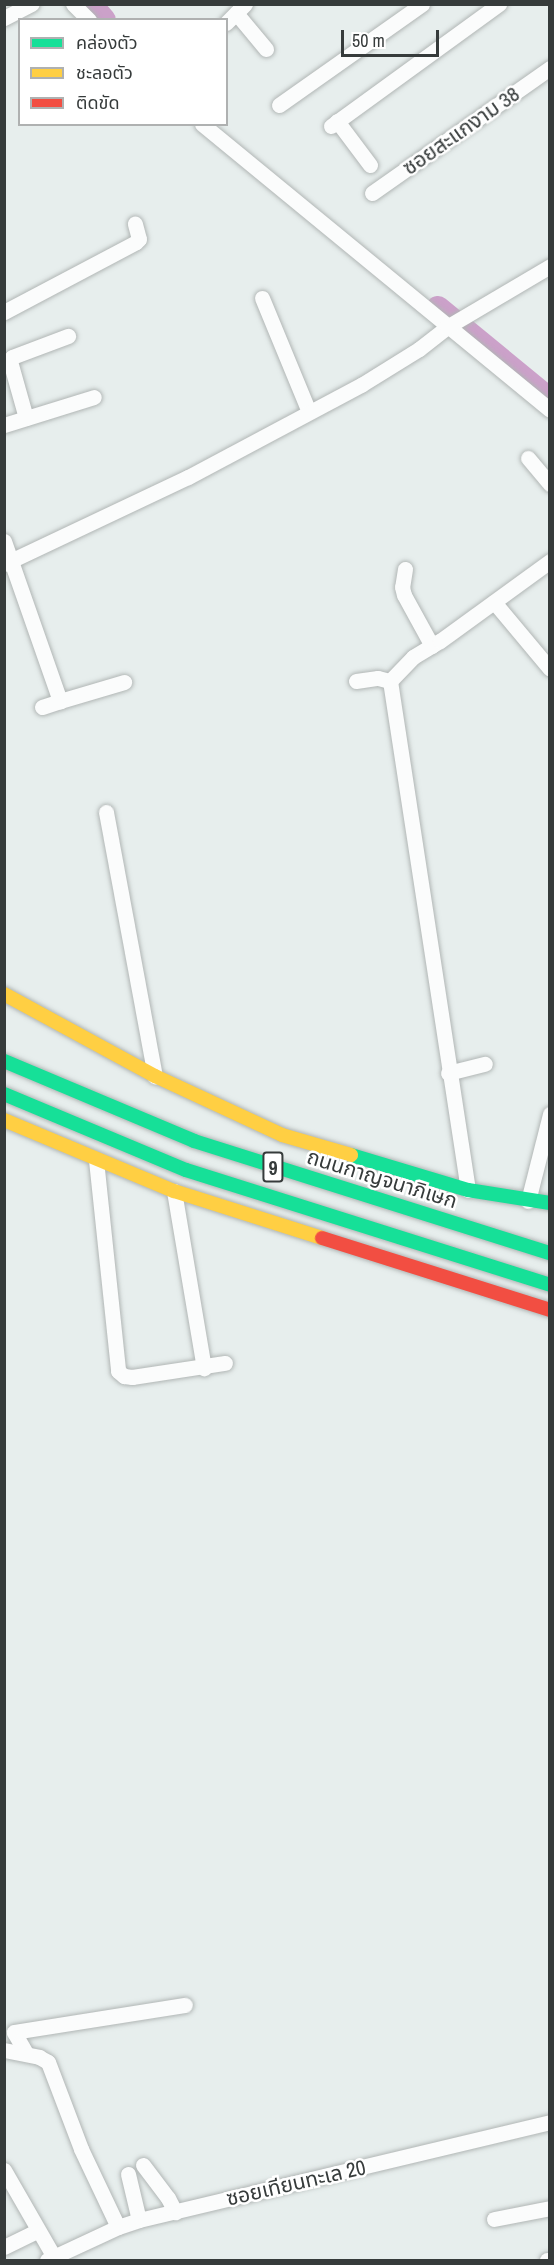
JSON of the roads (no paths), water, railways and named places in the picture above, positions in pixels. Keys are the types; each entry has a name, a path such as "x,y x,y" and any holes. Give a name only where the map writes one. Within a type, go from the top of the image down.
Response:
{"main road":[{"path":"4,994 155,1076 282,1135 468,1190 549,1203"},
{"name":"ถนนกาญจนาภิเษก","path":"4,1061 194,1141 549,1252"},
{"name":"9","path":"4,1094 186,1170 344,1222 549,1285"},
{"path":"4,1120 174,1191 549,1310"}],"street":[{"path":"4,18 32,4"},
{"path":"73,4 87,18"},
{"path":"279,105 422,4"},
{"path":"370,165 334,124 499,4"},
{"path":"236,14 266,49"},
{"name":"ซอยสะแกงาม 38","path":"372,193 549,69"},
{"path":"204,126 549,410"},
{"path":"4,312 136,242 139,239 135,224"},
{"path":"7,563 188,477 371,379 419,349 447,327 549,266"},
{"path":"262,298 309,412"},
{"path":"26,418 10,361 12,357 68,336"},
{"path":"4,425 94,397"},
{"path":"528,458 549,483"},
{"path":"4,541 7,563 60,701"},
{"path":"468,1190 448,1073 390,681 402,666 549,561"},
{"path":"405,569 402,587 404,594 432,646"},
{"path":"494,602 549,669"},
{"path":"356,681 378,678 390,681"},
{"path":"42,707 124,682"},
{"path":"106,812 155,1076"},
{"path":"448,1073 485,1064"},
{"path":"528,1201 549,1114"},
{"path":"96,1160 118,1371 124,1376 132,1377 204,1368 225,1363"},
{"path":"174,1191 204,1368"},
{"path":"26,2054 14,2032 185,2005"},
{"path":"4,2050 39,2057 48,2062 81,2149 118,2227"},
{"name":"ซอยเทียนทะเล 20","path":"51,2259 79,2253 118,2227 139,2220 549,2122"},
{"path":"143,2165 168,2198 175,2212"},
{"path":"4,2170 51,2259"},
{"path":"128,2174 139,2220"},
{"path":"494,2219 549,2208"},
{"path":"4,2247 37,2230"}],"waterway":[{"path":"90,4 102,18"},
{"path":"438,308 550,400"}]}
